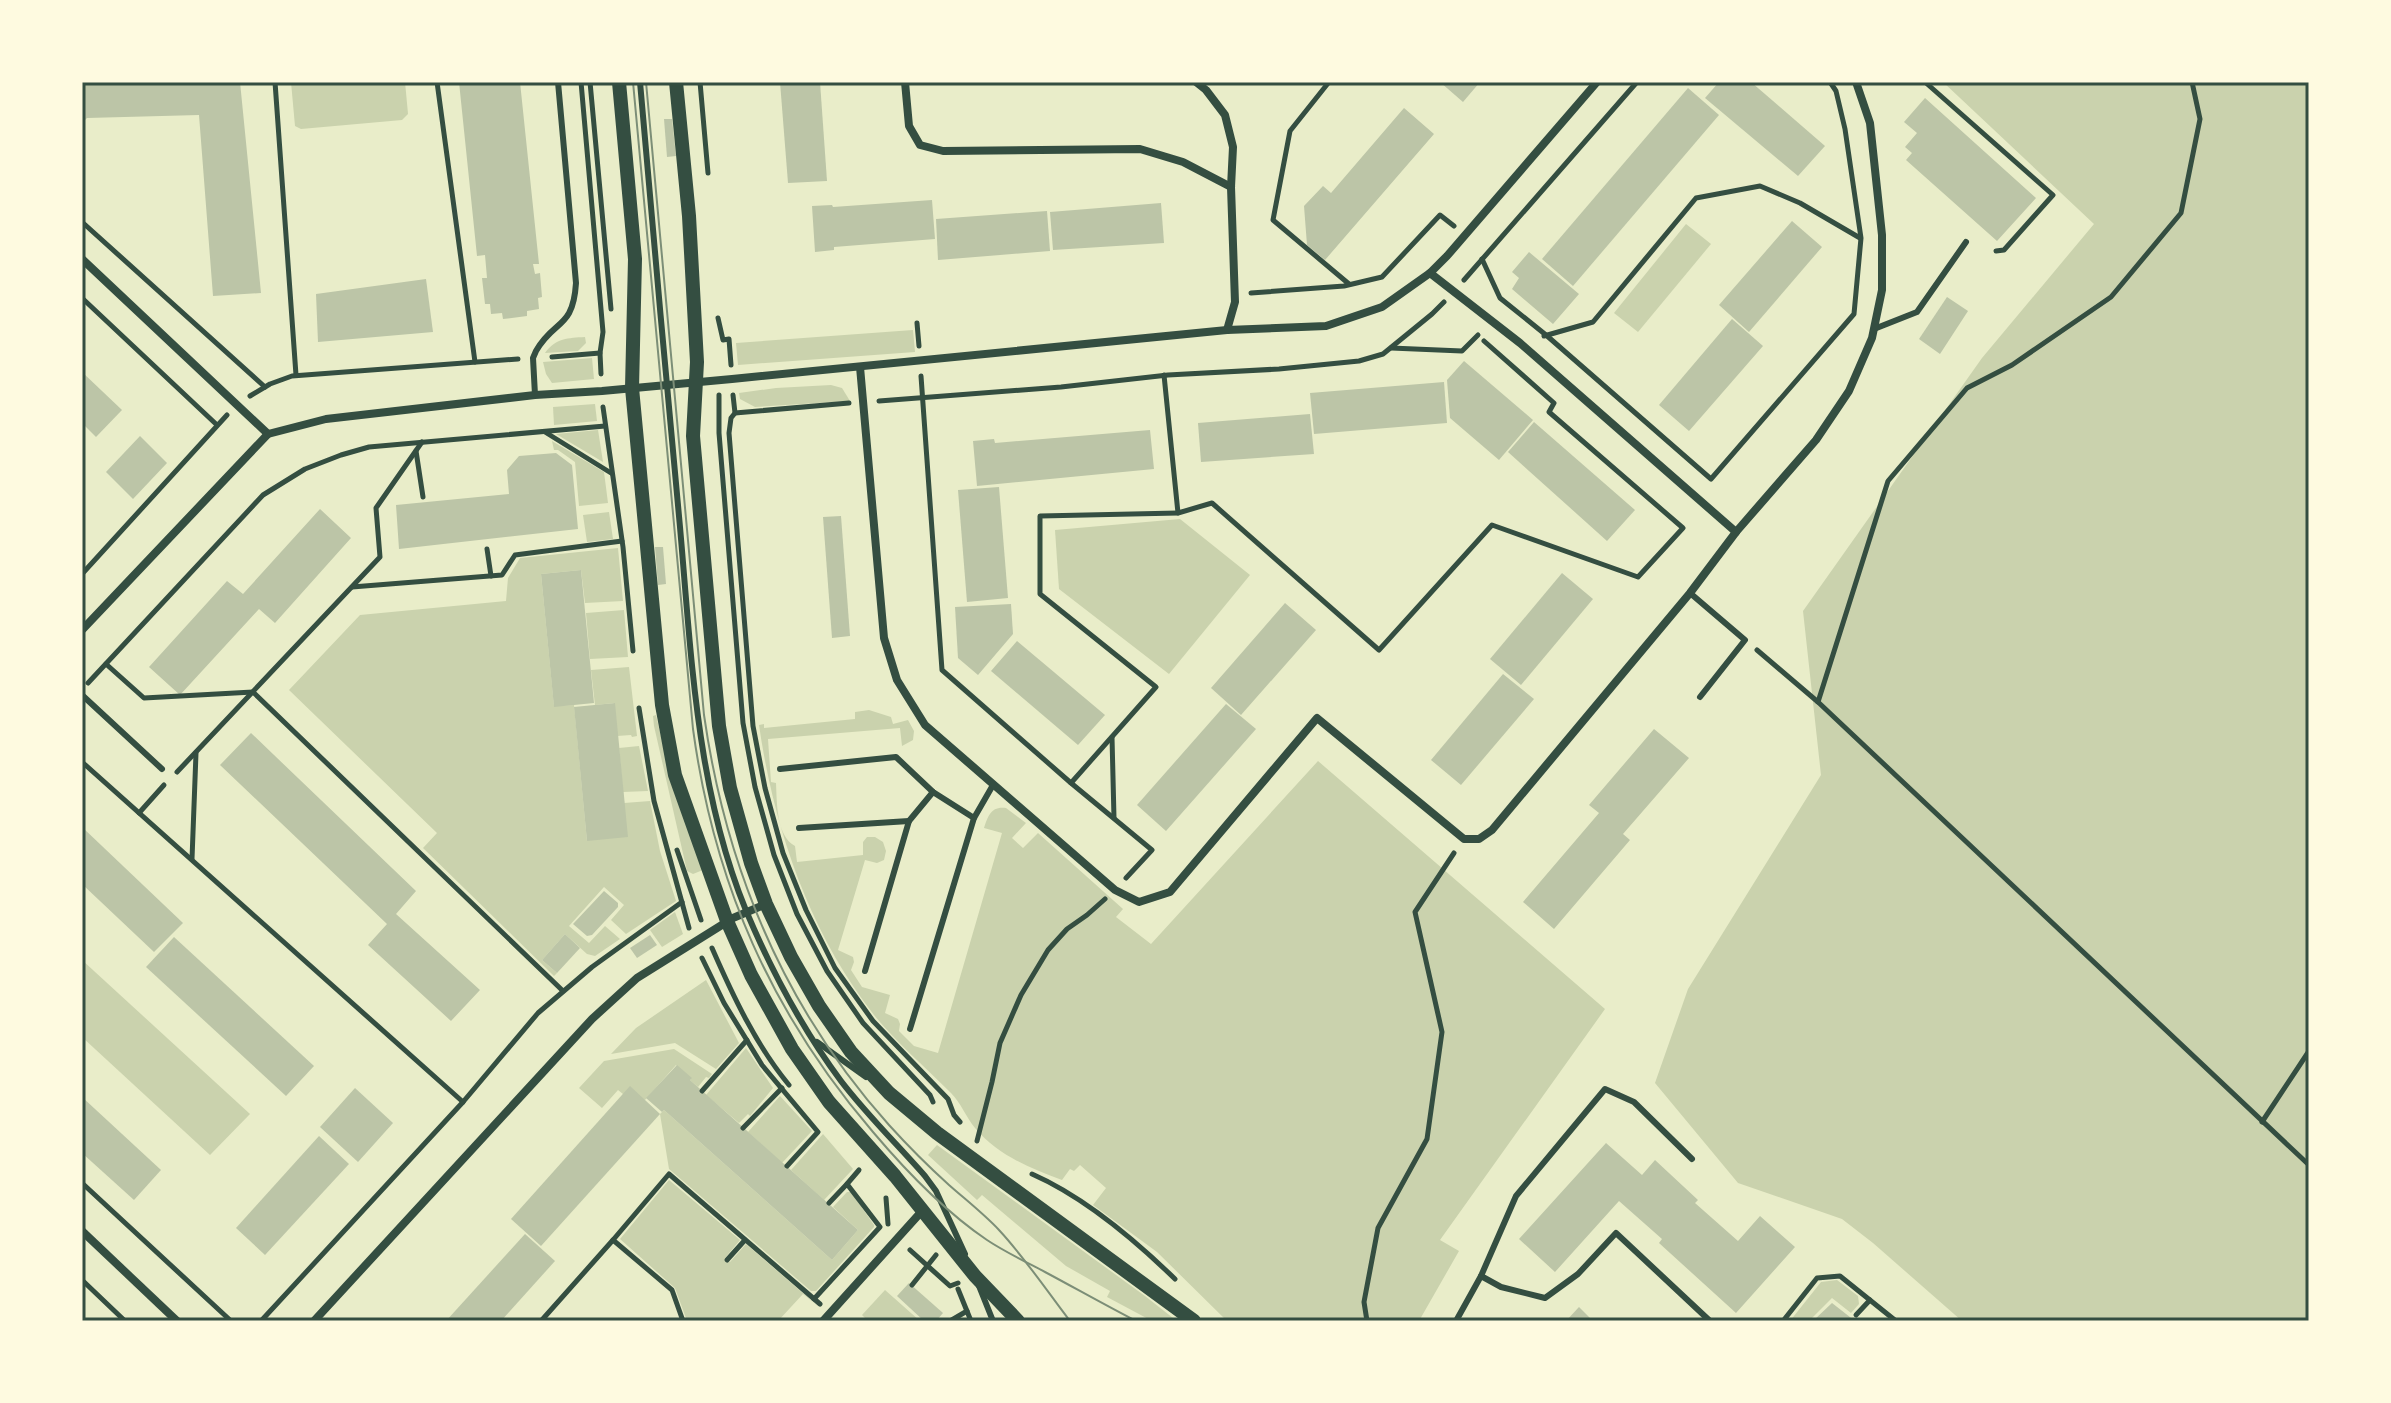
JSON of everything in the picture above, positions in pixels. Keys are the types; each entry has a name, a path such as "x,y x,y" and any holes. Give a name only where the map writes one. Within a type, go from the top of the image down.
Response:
{"street":[{"path":"619,82 635,259 632,388 662,705 675,775 727,921 751,975 792,1049 829,1102 922,1211 964,1280 1018,1321"},
{"path":"676,82 689,216 696,382 693,436 719,726 730,788 766,904 819,1006 851,1052 889,1093 937,1133 1194,1321"},
{"path":"905,82 909,126 920,145 943,151 1140,149 1183,162 1231,187"},
{"path":"1196,82 1225,115 1233,147 1231,187 1235,302 1227,330"},
{"path":"82,630 268,434 326,419 535,395 860,367 1227,330 1326,326 1382,307 1430,273 1597,82"},
{"path":"860,367 884,638 897,680 925,725 1115,890 1139,902 1170,892 1317,718 1464,839 1479,839 1492,830 1690,593 1736,532 1825,427 1849,391 1874,329 1882,290 1882,235 1870,123 1856,82"},
{"path":"82,259 268,434"},
{"path":"1430,273 1520,343 1736,532"},
{"path":"314,1321 592,1019 637,978 727,921 766,904"},
{"path":"823,1321 922,1211"},
{"path":"82,1231 177,1321"}],"lane":[{"path":"535,395 533,358 539,345 569,315 575,300 558,82"},
{"path":"640,82 703,758 731,870 746,911 783,990 810,1037 851,1093 936,1191 964,1280 993,1321"},
{"path":"1874,329 1917,312 1966,242"},
{"path":"1690,593 1745,640 1700,697"},
{"path":"82,692 162,769"},
{"path":"780,769 896,757 933,792 974,818"},
{"path":"910,1029 974,818 993,785"},
{"path":"865,971 909,821 933,792"},
{"path":"799,828 909,821"},
{"path":"810,1037 889,1093"},
{"path":"1456,1321 1481,1276 1516,1196 1605,1089 1634,1102 1692,1159"},
{"path":"1481,1276 1501,1287 1545,1298 1578,1274 1616,1233 1710,1321"}],"path":[{"path":"275,82 296,375"},
{"path":"437,82 475,362"},
{"path":"581,82 603,332 600,353 602,379"},
{"path":"590,82 611,316"},
{"path":"1329,82 1290,131 1273,220 1349,285"},
{"path":"1234,294 1349,285 1382,277 1440,215 1484,257 1500,298 1711,479 1854,314 1861,238 1845,129 1836,91 1830,82"},
{"path":"1925,82 2053,195 2004,250 1996,251"},
{"path":"1818,702 1888,481 1967,388 2012,365 2111,297 2181,213 2200,119 2192,82"},
{"path":"1520,343 1593,322 1696,198 1760,186 1800,203 1861,238 1882,235"},
{"path":"82,222 265,387"},
{"path":"82,298 217,425"},
{"path":"917,323 942,670 1152,850 1115,890 1067,929 1048,950 1021,995 1000,1043 977,1141"},
{"path":"1071,783 1156,687 1040,594 1040,516 1178,513 1212,503 1379,650 1492,525 1638,577 1683,528 1549,412 1554,403 1478,335 1462,351 1390,348"},
{"path":"1164,375 1178,513"},
{"path":"82,692 263,495 305,469 369,447 605,426"},
{"path":"544,431 612,473"},
{"path":"139,813 380,557 376,508 423,441"},
{"path":"416,450 423,497"},
{"path":"351,588 502,575 515,555 622,541"},
{"path":"487,549 491,576"},
{"path":"1745,640 1818,702 2309,1165"},
{"path":"106,664 144,698 253,692 563,991"},
{"path":"1112,736 1114,818"},
{"path":"192,860 196,753"},
{"path":"82,762 463,1102"},
{"path":"1367,1321 1364,1302 1378,1228 1427,1139 1442,1032 1415,912 1464,839"},
{"path":"261,1321 463,1102 538,1013 592,967 682,902"},
{"path":"699,953 724,1003 773,1080 818,1132 787,1166"},
{"path":"702,1091 747,1040"},
{"path":"2262,1122 2309,1051"},
{"path":"743,1128 776,1094"},
{"path":"829,1203 859,1170"},
{"path":"541,1321 669,1174 831,1312"},
{"path":"82,1183 231,1321"},
{"path":"814,1299 880,1227 847,1184"},
{"path":"613,1240 672,1290 683,1321"},
{"path":"727,1260 745,1240"},
{"path":"907,1247 950,1286 964,1280 971,1321"},
{"path":"912,1285 937,1255"},
{"path":"1783,1321 1817,1278 1840,1276 1896,1321"},
{"path":"82,1280 125,1321"},
{"path":"1856,1315 1870,1300"},
{"path":"950,1321 967,1311"}],"green space":[{"path":"291,82 405,82 408,114 402,120 301,129 295,126"},
{"path":"1943,82 2309,82 2309,1321 1962,1321 1842,1219 1738,1183 1655,1083 1688,989 1821,775 1803,611 1982,358 2094,224"},
{"path":"1686,224 1711,244 1638,332 1614,313"},
{"path":"913,330 915,352 738,365 736,343"},
{"path":"585,337 586,343 578,351 545,353 558,342"},
{"path":"592,358 594,379 552,383 543,362"},
{"path":"831,385 842,388 850,401 755,407 740,399 739,393 776,388"},
{"path":"595,404 597,421 554,425 553,407"},
{"path":"598,430 603,462 556,434"},
{"path":"552,441 604,472 608,503 579,506 575,462 554,450"},
{"path":"609,512 613,539 587,542 583,515"},
{"path":"1180,519 1250,575 1169,674 1059,589 1055,530"},
{"path":"618,548 623,601 585,603 581,570 541,574 554,706 574,705 587,841 624,803 650,801 660,851 676,901 626,934 611,920 624,905 604,887 569,926 589,943 605,926 620,939 595,956 587,954 565,934 542,960 557,973 554,976 423,848 437,833 289,690 360,615 506,601 508,578 520,558"},
{"path":"624,610 628,657 590,659 586,613"},
{"path":"629,667 637,736 632,737 617,736 614,703 595,705 591,670"},
{"path":"869,710 891,717 893,724 908,720 914,731 913,740 902,746 900,728 768,739 771,782 776,783 780,822 774,802 759,725 764,724 764,728 855,719 855,712"},
{"path":"656,715 672,785 703,870 693,874 687,871 654,726 653,716"},
{"path":"639,746 648,791 623,792 619,748"},
{"path":"1318,761 1605,1009 1440,1240 1459,1251 1419,1321 1227,1321 1157,1252 1093,1205 1106,1188 1080,1165 1074,1171 1070,1169 1062,1180 1015,1160 975,1128 955,1097 883,1025 851,983 813,914 781,828 795,846 797,862 863,855 863,842 867,837 883,842 886,851 884,860 877,863 865,860 838,950 853,957 851,970 862,987 890,995 885,1013 898,1019 899,1031 914,1046 938,1053 1002,833 984,828 994,810 1006,808 1026,823 1012,838 1023,848 1038,833 1123,909 1116,917 1151,944"},
{"path":"675,912 683,934 662,947 650,930"},
{"path":"82,960 250,1114 210,1155 82,1037"},
{"path":"706,980 739,1043 716,1069 675,1043 611,1054 636,1028"},
{"path":"746,1048 773,1088 750,1116 748,1114 739,1123 706,1095"},
{"path":"674,1049 712,1074 698,1087 676,1065 645,1100 618,1090 602,1108 579,1088 604,1061"},
{"path":"780,1096 812,1131 782,1163 748,1132"},
{"path":"664,1110 832,1260 858,1230 833,1207 847,1192 851,1192 874,1227 816,1291 811,1291 669,1169 660,1114"},
{"path":"823,1134 853,1169 824,1200 791,1170"},
{"path":"937,1145 1173,1318 1170,1321 1152,1321 1107,1297 1110,1291 1066,1266 982,1195 977,1200 928,1155"},
{"path":"669,1180 740,1240 725,1258 730,1262 746,1244 819,1307 803,1294 778,1321 687,1321 675,1288 620,1239"},
{"path":"1837,1280 1858,1296 1859,1304 1851,1313 1832,1298 1809,1321 1790,1321 1821,1282"},
{"path":"885,1290 920,1321 868,1321 862,1315"}],"building":[{"path":"82,82 240,82 261,293 213,296 199,115 87,118 82,123"},
{"path":"459,82 520,82 539,264 533,264 535,274 540,273 542,297 538,298 539,309 527,311 527,316 503,319 502,313 491,314 490,304 485,304 482,278 487,278 485,255 477,256"},
{"path":"780,82 820,82 827,181 788,183"},
{"path":"1440,82 1480,82 1463,102"},
{"path":"1719,82 1751,82 1825,146 1798,176 1705,98"},
{"path":"1688,88 1719,115 1573,286 1542,259"},
{"path":"1925,98 2036,198 1997,241 1906,160 1912,153 1905,147 1917,133 1904,122"},
{"path":"1404,108 1434,134 1325,260 1307,245 1304,206 1323,186 1331,193"},
{"path":"664,119 672,119 676,156 667,157"},
{"path":"932,200 935,239 834,247 834,250 815,252 812,206"},
{"path":"1161,203 1164,243 1053,250 1050,212"},
{"path":"1047,211 1050,251 938,260 936,219"},
{"path":"1792,221 1822,247 1749,332 1719,305"},
{"path":"1529,252 1579,294 1553,324 1512,289 1519,278 1512,272"},
{"path":"426,279 433,332 318,342 316,294"},
{"path":"1947,297 1968,311 1940,354 1919,339"},
{"path":"1732,319 1763,346 1689,431 1659,405"},
{"path":"1464,361 1533,420 1499,460 1450,418 1447,380"},
{"path":"82,372 122,410 96,437 82,423"},
{"path":"1444,382 1447,423 1314,434 1310,393"},
{"path":"1310,414 1314,454 1201,462 1198,423"},
{"path":"1534,422 1635,510 1607,541 1508,452"},
{"path":"1150,430 1154,469 977,486 973,441 994,439 995,443"},
{"path":"140,436 167,463 133,499 106,472"},
{"path":"556,453 572,465 578,529 399,549 396,505 509,494 507,470 519,456"},
{"path":"999,487 1008,598 967,602 958,490"},
{"path":"320,509 351,538 275,623 259,609 180,695 149,667 227,581 243,594"},
{"path":"841,516 850,636 832,638 823,517"},
{"path":"655,547 663,547 666,584 658,585"},
{"path":"581,570 594,703 554,707 541,574"},
{"path":"1562,573 1593,599 1521,685 1490,659"},
{"path":"1285,603 1316,630 1241,715 1211,688"},
{"path":"1011,604 1013,634 978,675 958,658 955,607"},
{"path":"1017,641 1105,715 1078,745 991,671"},
{"path":"1503,674 1534,699 1461,785 1431,760"},
{"path":"615,703 628,837 587,841 574,707"},
{"path":"1226,704 1256,729 1166,831 1137,805"},
{"path":"1654,729 1689,758 1623,834 1630,840 1554,929 1523,902 1599,813 1589,805"},
{"path":"251,733 416,891 396,914 480,990 451,1021 368,945 387,924 220,765"},
{"path":"82,827 183,923 154,952 82,884"},
{"path":"604,891 618,903 618,907 592,935 587,936 573,924"},
{"path":"565,934 580,948 557,973 542,960"},
{"path":"650,935 657,945 637,958 630,948"},
{"path":"174,937 314,1066 286,1096 146,967"},
{"path":"677,1065 858,1230 832,1260 664,1110 662,1112 646,1098"},
{"path":"630,1086 660,1114 541,1246 511,1219"},
{"path":"355,1088 393,1123 358,1162 320,1127"},
{"path":"82,1097 161,1170 134,1200 82,1153"},
{"path":"319,1136 349,1164 265,1255 236,1228"},
{"path":"1606,1143 1642,1175 1655,1160 1698,1200 1695,1203 1738,1241 1760,1216 1795,1247 1736,1313 1659,1243 1662,1239 1619,1201 1555,1272 1519,1239"},
{"path":"525,1234 555,1261 501,1321 446,1321"},
{"path":"909,1283 943,1313 936,1321 924,1321 897,1296"},
{"path":"1832,1303 1855,1321 1813,1321"},
{"path":"1579,1307 1593,1321 1566,1321"}],"tram line":[{"path":"633,82 693,729 703,786 732,893 777,993 805,1040 837,1087 926,1190 971,1229 994,1244 1136,1321"},
{"path":"646,82 704,715 714,772 745,881 791,985 819,1034 852,1080 911,1148 999,1230 1070,1321"}]}
